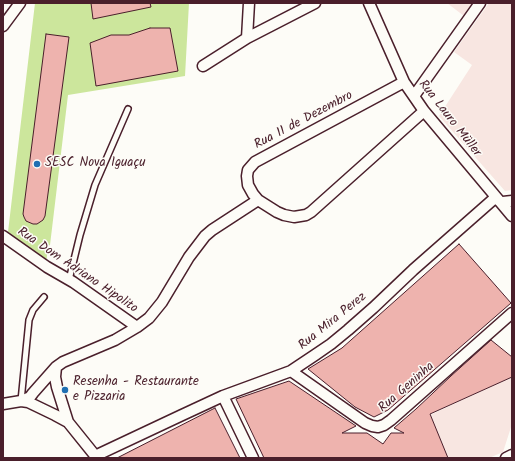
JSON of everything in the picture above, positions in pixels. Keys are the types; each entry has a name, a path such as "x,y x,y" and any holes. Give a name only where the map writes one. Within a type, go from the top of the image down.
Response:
{"street":[{"path":"3,26 20,3"},
{"path":"247,38 249,3"},
{"path":"203,66 247,38 315,3"},
{"name":"Rua Lauro Müller","path":"369,3 404,82 424,111 512,216"},
{"path":"414,96 480,3"},
{"name":"Rua 11 de Dezembro","path":"404,82 255,162 248,170 247,179 251,191 258,200 277,212 287,216 301,217 309,214 424,111"},
{"path":"497,199 504,202 512,201"},
{"name":"Rua Mira Perez","path":"96,457 223,396 291,371 331,344 348,330 413,270 497,199"},
{"path":"3,404 21,401 30,397 56,367 64,362 116,340 149,318 165,297 189,257 205,236 258,200"},
{"name":"Rua Dom Adriano Hipolito","path":"3,236 137,327"},
{"name":"Rua Geninha","path":"291,371 365,423 372,426 384,425 512,313"},
{"path":"56,367 55,377 57,387 68,422"},
{"path":"223,396 252,458"},
{"path":"21,401 28,402 68,422 96,457"},
{"path":"506,458 512,455"}],"lane":[{"path":"69,280 80,235 95,186 128,109"},
{"path":"21,401 29,320 33,310 44,296"}],"shaded area":[{"path":"447,3 472,3 464,16"},
{"path":"489,3 512,3 512,190 505,191 439,116 472,65 454,52"},
{"path":"512,377 512,424 503,452 489,458 448,458 430,415"}],"green space":[{"name":"SESC Nova Iguaçu","path":"35,3 189,3 185,76 68,95 50,245 48,246 46,265 8,232"}],"building":[{"path":"91,3 150,3 151,7 93,19"},
{"path":"150,28 170,28 178,71 96,86 90,43 111,35 129,35"},
{"path":"46,34 69,37 45,216 43,220 37,224 33,224 26,221 23,214"},
{"path":"459,244 511,303 388,410 374,417 355,407 308,369 342,348"},
{"path":"491,340 512,357 512,377 430,414 448,458 264,458 236,399 289,381 356,426 342,433 367,433 383,444 391,433 404,433 394,428"},
{"path":"215,408 240,458 117,458"}],"place":[{"name":"SESC Nova Iguaçu","path":"37,164"},
{"name":"Resenha - Restaurante e Pizzaria","path":"65,390"}]}
